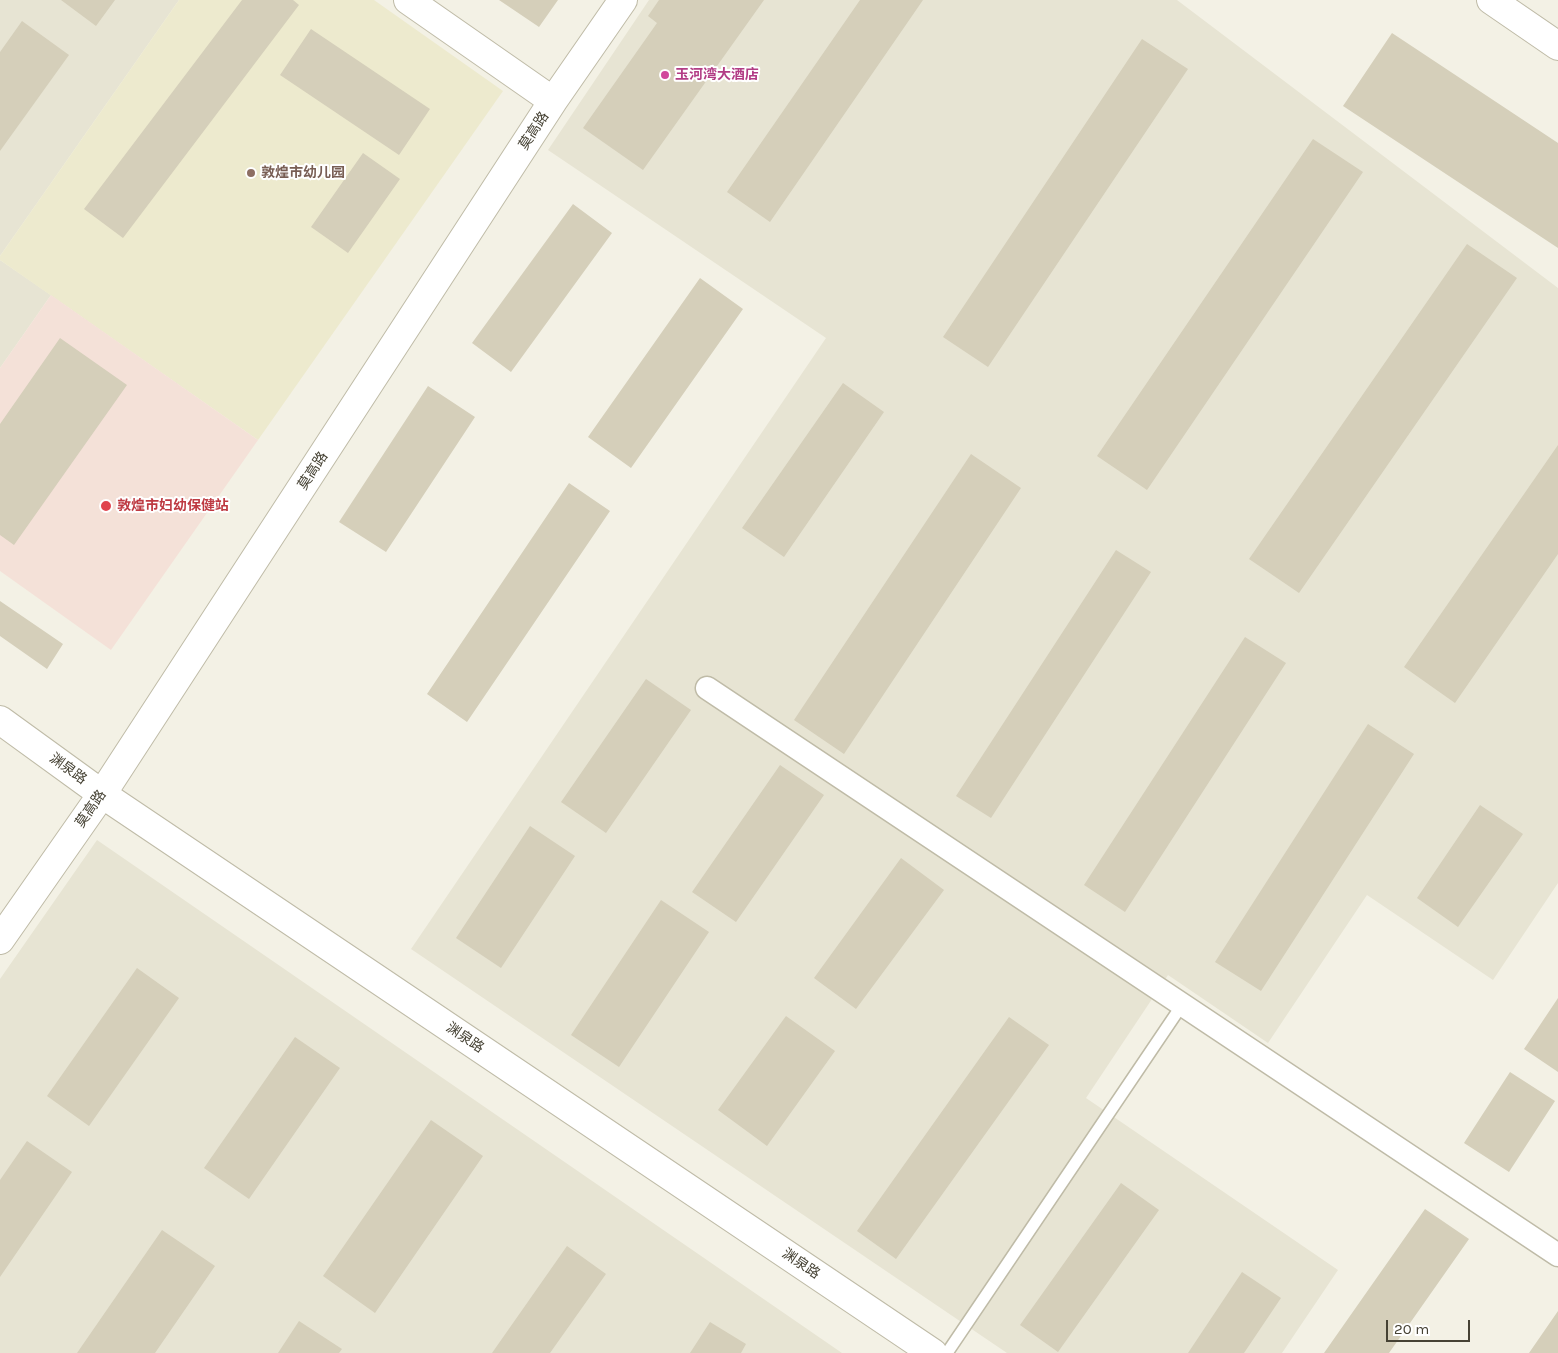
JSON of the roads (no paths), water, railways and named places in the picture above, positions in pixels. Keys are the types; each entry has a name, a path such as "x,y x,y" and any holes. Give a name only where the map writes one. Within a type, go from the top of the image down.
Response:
{"street":[{"path":"408,0 553,101"},
{"name":"莫高路","path":"0,940 102,794 553,101 623,0"},
{"path":"1492,0 1558,46"},
{"path":"707,688 1558,1256"},
{"name":"渊泉路","path":"0,720 102,794 923,1350"}],"lane":[{"path":"947,1353 1182,1005"}],"place":[{"name":"玉河湾大酒店","path":"665,75"},
{"name":"敦煌市幼儿园","path":"251,173"},
{"name":"敦煌市妇幼保健站","path":"106,506"}]}
